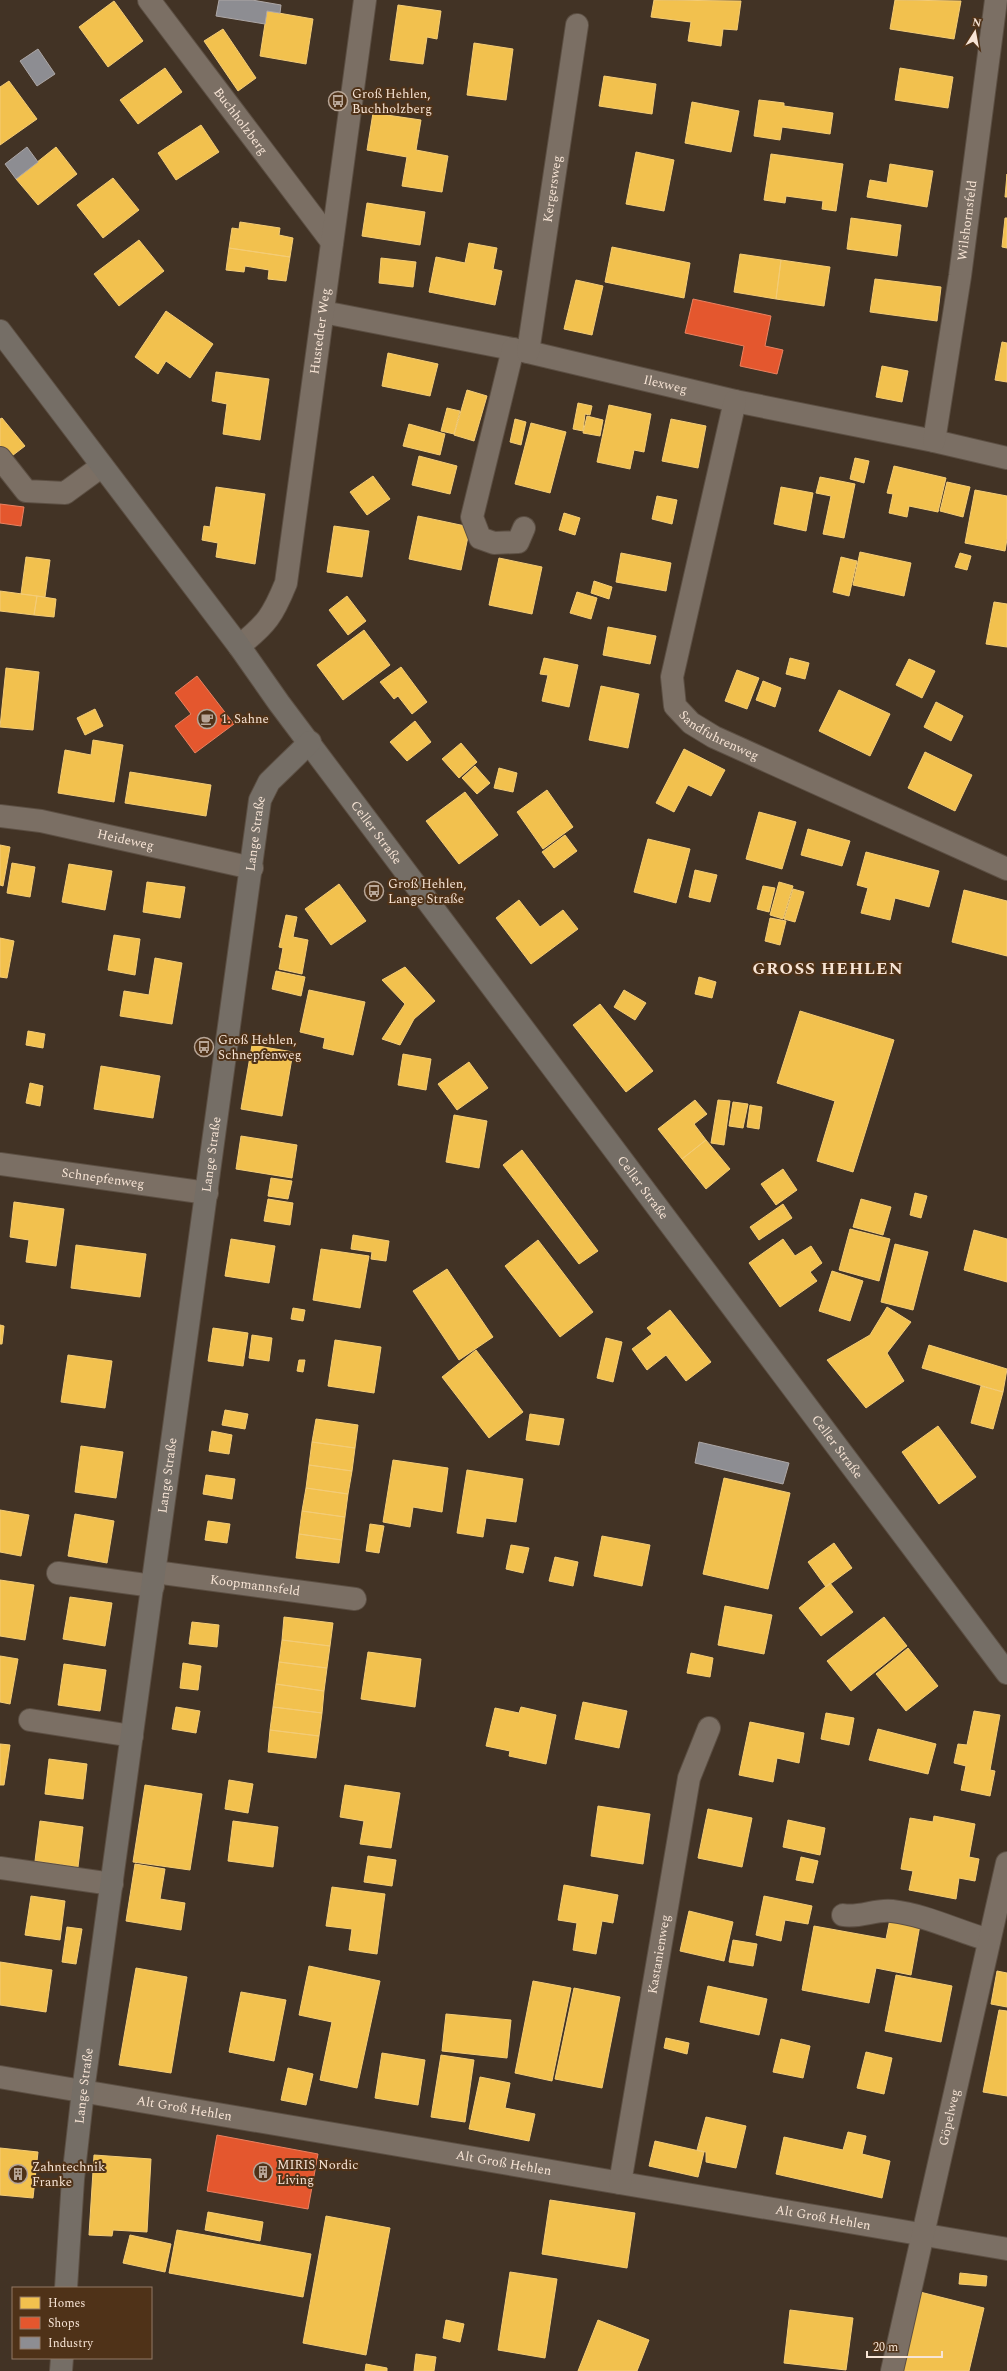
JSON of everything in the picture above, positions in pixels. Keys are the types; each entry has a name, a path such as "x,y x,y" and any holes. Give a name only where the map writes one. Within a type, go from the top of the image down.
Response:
{"main road":[{"name":"Celler Straße","path":"0,331 239,646 279,703 310,742 1007,1673"},
{"name":"Lange Straße","path":"66,2287 73,2179 83,2091 252,868 260,800 269,782 310,742"},
{"path":"61,2371 62,2359"}],"street":[{"name":"Buchholzberg","path":"149,0 332,242"},
{"name":"Hustedter Weg","path":"239,646 258,631 274,613 286,583 364,0"},
{"name":"Wilshornsfeld","path":"934,441 960,276 996,0"},
{"name":"Kergersweg","path":"524,528 518,542 494,543 480,538 472,517 521,351 577,25"},
{"name":"Ilexweg","path":"323,312 521,351 735,401 934,441 1007,458"},
{"name":"Sandfuhrenweg","path":"735,401 672,677 675,706 691,723 714,737 1007,869"},
{"path":"0,458 26,491 65,493 102,466"},
{"name":"Heideweg","path":"0,816 41,821 252,868"},
{"name":"Schnepfenweg","path":"0,1164 206,1193"},
{"path":"58,1573 154,1579"},
{"name":"Koopmannsfeld","path":"154,1579 355,1599"},
{"path":"30,1720 132,1736"},
{"name":"Kastanienweg","path":"620,2183 689,1778 709,1728"},
{"name":"Göpelweg","path":"892,2371 1007,1863"},
{"path":"0,1868 112,1884"},
{"path":"843,1915 852,1917 874,1911 909,1914 990,1940"},
{"name":"Alt Groß Hehlen","path":"0,2077 1007,2249"}],"building: Homes":[{"path":"654,0 741,1 737,30 723,29 721,46 688,41 691,22 651,17"},
{"path":"895,0 961,1 954,39 890,29"},
{"path":"114,1 143,41 108,67 79,27"},
{"path":"398,5 441,11 437,39 427,37 423,64 390,60"},
{"path":"267,11 313,19 306,64 260,56"},
{"path":"223,29 256,78 238,91 204,41"},
{"path":"474,43 513,49 506,100 467,95"},
{"path":"165,68 182,92 138,124 120,100"},
{"path":"900,68 953,77 948,108 895,100"},
{"path":"604,76 656,84 652,114 599,106"},
{"path":"9,81 37,119 0,145 0,87"},
{"path":"759,100 784,103 784,106 833,113 830,134 782,127 780,140 754,136"},
{"path":"692,102 739,111 731,152 685,143"},
{"path":"373,113 421,120 416,150 448,156 442,192 402,186 407,157 367,150"},
{"path":"201,125 219,152 176,180 158,153"},
{"path":"56,147 77,174 38,205 16,179"},
{"path":"636,152 674,160 664,211 626,204"},
{"path":"771,154 843,164 836,211 822,209 823,201 786,196 785,203 764,200"},
{"path":"890,164 933,171 927,207 867,197 870,180 887,183"},
{"path":"1007,174 1007,197 1005,197"},
{"path":"113,178 139,210 103,238 77,205"},
{"path":"367,203 425,212 420,245 362,236"},
{"path":"851,218 901,225 897,256 847,249"},
{"path":"1005,218 1007,218 1007,248 1002,247"},
{"path":"240,222 280,228 279,235 293,238 290,257 229,248 232,228 239,229"},
{"path":"139,240 164,271 119,306 94,274"},
{"path":"469,243 497,248 493,269 502,271 495,305 429,292 436,257 465,263"},
{"path":"612,247 690,263 684,298 605,282"},
{"path":"229,248 290,257 286,281 268,279 269,270 245,266 244,272 226,270"},
{"path":"740,254 781,260 776,299 734,292"},
{"path":"381,258 416,262 413,287 379,283"},
{"path":"781,260 830,267 824,306 776,299"},
{"path":"875,279 941,287 937,321 870,312"},
{"path":"576,280 603,286 592,335 564,329"},
{"path":"166,311 213,344 190,378 166,361 158,374 135,357"},
{"path":"1002,342 1007,343 1007,382 995,380"},
{"path":"388,353 438,364 430,396 382,386"},
{"path":"882,366 908,371 902,402 876,397"},
{"path":"216,372 269,379 260,440 223,434 227,404 212,401"},
{"path":"467,390 487,396 474,441 454,435"},
{"path":"578,403 592,406 590,415 585,414 583,431 573,429"},
{"path":"609,405 651,414 644,452 634,450 630,469 597,462"},
{"path":"447,408 460,411 454,434 441,431"},
{"path":"587,416 603,420 600,436 583,433"},
{"path":"2,418 25,446 0,465 0,419"},
{"path":"515,419 526,422 521,445 510,442"},
{"path":"671,419 706,426 698,468 662,461"},
{"path":"531,423 566,432 550,493 515,484"},
{"path":"409,424 445,434 440,455 403,446"},
{"path":"419,456 457,466 450,494 412,485"},
{"path":"855,458 869,461 864,483 850,479"},
{"path":"894,466 946,478 938,512 909,506 907,517 889,513 893,494 887,493"},
{"path":"373,476 390,499 367,515 350,492"},
{"path":"820,477 855,484 844,538 823,534 831,496 816,493"},
{"path":"947,482 970,487 963,517 940,511"},
{"path":"216,487 265,494 255,564 216,557 218,543 202,540 204,526 210,527"},
{"path":"781,487 813,493 806,531 774,524"},
{"path":"975,490 1007,496 1007,539 1005,551 965,543"},
{"path":"657,496 677,500 672,524 652,519"},
{"path":"564,513 580,518 575,535 559,530"},
{"path":"418,516 470,527 461,570 409,559"},
{"path":"334,526 369,531 362,577 327,572"},
{"path":"860,552 911,563 904,596 853,585"},
{"path":"621,553 671,563 666,591 616,582"},
{"path":"960,553 971,556 967,570 955,567"},
{"path":"26,557 50,560 45,597 21,594"},
{"path":"841,557 857,561 849,596 833,592"},
{"path":"499,558 542,567 532,614 489,605"},
{"path":"594,581 612,587 609,599 591,593"},
{"path":"0,591 37,596 34,615 0,611"},
{"path":"577,592 597,598 591,619 570,613"},
{"path":"37,596 56,599 54,617 34,615"},
{"path":"347,596 366,621 348,635 329,610"},
{"path":"994,602 1007,604 1007,647 986,644"},
{"path":"608,627 656,636 650,664 603,655"},
{"path":"364,630 390,665 343,700 317,665"},
{"path":"544,658 578,665 569,707 542,701 548,675 540,674"},
{"path":"790,658 809,663 805,679 786,674"},
{"path":"909,659 935,671 922,698 896,685"},
{"path":"401,667 427,702 412,714 398,696 394,699 380,682"},
{"path":"6,668 39,672 33,730 0,727"},
{"path":"737,670 759,678 747,709 725,701"},
{"path":"763,681 781,688 775,707 756,700"},
{"path":"601,686 639,694 628,748 589,740"},
{"path":"839,690 890,714 870,756 819,731"},
{"path":"936,702 963,716 951,741 924,727"},
{"path":"95,709 103,726 85,735 77,718"},
{"path":"415,721 431,742 407,761 390,742"},
{"path":"93,740 123,745 114,802 58,793 65,750 91,755"},
{"path":"461,743 477,762 459,778 442,759"},
{"path":"684,749 725,770 711,796 688,785 674,812 656,803"},
{"path":"925,752 972,775 955,811 908,788"},
{"path":"475,766 490,783 477,794 462,778"},
{"path":"499,768 517,773 513,792 494,788"},
{"path":"130,772 211,785 206,816 125,803"},
{"path":"547,790 573,827 543,849 517,812"},
{"path":"465,792 498,835 459,864 426,821"},
{"path":"759,812 796,822 782,869 746,859"},
{"path":"808,829 850,841 842,866 801,855"},
{"path":"565,835 577,851 554,868 542,852"},
{"path":"648,839 690,849 676,903 634,892"},
{"path":"0,845 10,847 3,886 0,885"},
{"path":"866,852 939,871 929,907 895,898 890,920 861,913 868,888 857,885"},
{"path":"12,863 35,867 30,897 7,893"},
{"path":"69,864 112,871 105,910 62,902"},
{"path":"695,870 717,875 710,902 689,897"},
{"path":"147,882 185,887 180,918 143,912"},
{"path":"779,882 793,886 783,919 770,915"},
{"path":"339,884 366,921 331,945 305,909"},
{"path":"763,886 775,888 769,912 757,909"},
{"path":"793,889 804,892 795,922 784,919"},
{"path":"964,890 1007,901 1007,956 952,942"},
{"path":"519,900 540,927 563,910 578,929 531,964 496,918"},
{"path":"286,915 297,917 293,937 308,940 302,974 279,969 283,948 279,947"},
{"path":"770,918 786,921 780,945 765,941"},
{"path":"114,935 140,939 135,975 108,970"},
{"path":"0,938 14,941 7,978 0,977"},
{"path":"155,958 182,963 172,1024 120,1016 124,991 149,995"},
{"path":"405,967 435,1001 414,1019 400,1045 382,1039 405,1004 382,980"},
{"path":"276,971 305,977 301,996 272,989"},
{"path":"699,977 716,982 712,998 695,994"},
{"path":"309,990 365,1002 353,1055 323,1048 325,1038 300,1032"},
{"path":"624,990 646,1003 635,1020 614,1007"},
{"path":"600,1004 653,1071 626,1092 573,1025"},
{"path":"800,1011 894,1040 853,1172 817,1161 835,1101 777,1083"},
{"path":"28,1031 45,1034 43,1048 26,1045"},
{"path":"252,1045 293,1052 282,1116 241,1109"},
{"path":"403,1054 431,1059 426,1090 398,1085"},
{"path":"469,1062 488,1088 457,1110 438,1084"},
{"path":"101,1066 160,1076 153,1118 94,1109"},
{"path":"30,1083 43,1086 40,1106 26,1103"},
{"path":"695,1100 707,1114 694,1124 706,1140 682,1159 658,1129"},
{"path":"718,1100 730,1101 724,1145 711,1143"},
{"path":"733,1102 748,1104 743,1128 729,1126"},
{"path":"750,1105 762,1107 759,1129 747,1127"},
{"path":"454,1115 487,1121 479,1168 446,1162"},
{"path":"241,1136 297,1145 292,1178 236,1169"},
{"path":"706,1140 730,1169 706,1189 682,1159"},
{"path":"522,1150 598,1251 579,1264 503,1165"},
{"path":"783,1169 797,1190 776,1205 761,1184"},
{"path":"271,1178 292,1181 288,1199 268,1196"},
{"path":"915,1193 927,1196 921,1218 910,1215"},
{"path":"268,1199 293,1203 290,1225 264,1221"},
{"path":"861,1199 891,1207 883,1235 853,1227"},
{"path":"14,1202 64,1209 56,1266 26,1262 29,1240 10,1237"},
{"path":"783,1204 792,1218 759,1240 750,1227"},
{"path":"850,1229 890,1239 879,1281 839,1270"},
{"path":"974,1230 1007,1239 1007,1282 964,1270"},
{"path":"353,1235 389,1241 386,1261 371,1259 372,1252 351,1249"},
{"path":"231,1239 275,1246 269,1283 225,1276"},
{"path":"783,1239 795,1256 811,1246 822,1263 810,1272 817,1281 780,1307 749,1263"},
{"path":"538,1240 593,1312 560,1337 505,1266"},
{"path":"895,1244 928,1252 913,1310 881,1302"},
{"path":"76,1245 146,1254 140,1297 71,1288"},
{"path":"321,1249 369,1256 360,1308 313,1300"},
{"path":"447,1269 493,1337 459,1360 413,1291"},
{"path":"832,1271 863,1281 850,1321 819,1311"},
{"path":"887,1307 911,1322 887,1353 904,1381 866,1408 827,1360 870,1335"},
{"path":"293,1308 305,1310 303,1321 291,1319"},
{"path":"670,1310 711,1362 686,1381 666,1355 647,1370 632,1349 652,1334 647,1328"},
{"path":"0,1325 4,1326 2,1344 0,1344"},
{"path":"213,1328 248,1333 243,1366 208,1361"},
{"path":"252,1335 272,1338 269,1361 249,1358"},
{"path":"606,1338 622,1342 613,1382 597,1378"},
{"path":"335,1340 381,1347 374,1393 328,1386"},
{"path":"929,1345 1007,1369 1003,1392 922,1368"},
{"path":"476,1350 523,1412 489,1438 442,1377"},
{"path":"68,1355 112,1361 105,1408 61,1402"},
{"path":"299,1360 305,1360 303,1372 297,1371"},
{"path":"981,1386 1003,1392 993,1429 971,1423"},
{"path":"225,1410 248,1414 245,1429 222,1425"},
{"path":"530,1414 564,1419 559,1445 526,1440"},
{"path":"316,1419 358,1425 355,1448 312,1442"},
{"path":"938,1426 976,1477 939,1504 902,1452"},
{"path":"212,1431 232,1435 229,1454 209,1451"},
{"path":"312,1442 355,1448 352,1471 309,1465"},
{"path":"81,1446 123,1452 116,1498 75,1492"},
{"path":"393,1460 448,1468 442,1512 413,1507 410,1527 383,1522"},
{"path":"309,1465 352,1471 348,1494 306,1488"},
{"path":"467,1470 523,1479 516,1522 486,1518 483,1537 457,1533"},
{"path":"206,1475 235,1479 232,1499 203,1494"},
{"path":"724,1478 790,1493 768,1589 703,1574"},
{"path":"306,1488 348,1494 345,1517 302,1511"},
{"path":"0,1510 29,1515 21,1556 0,1552"},
{"path":"302,1511 345,1517 342,1540 299,1534"},
{"path":"75,1514 114,1521 107,1563 68,1556"},
{"path":"208,1521 230,1524 227,1543 205,1540"},
{"path":"370,1524 384,1526 379,1553 366,1551"},
{"path":"299,1534 342,1540 339,1563 296,1558"},
{"path":"602,1536 650,1545 642,1586 594,1576"},
{"path":"834,1543 852,1568 826,1587 808,1562"},
{"path":"511,1545 529,1548 523,1573 506,1569"},
{"path":"555,1557 578,1562 573,1586 549,1581"},
{"path":"0,1580 34,1585 25,1640 0,1636"},
{"path":"830,1583 853,1612 821,1636 799,1608"},
{"path":"70,1597 112,1603 105,1646 63,1639"},
{"path":"725,1606 772,1615 764,1654 718,1645"},
{"path":"284,1617 333,1623 330,1646 282,1640"},
{"path":"884,1617 907,1646 851,1691 827,1661"},
{"path":"192,1622 219,1625 217,1647 189,1644"},
{"path":"282,1640 330,1646 327,1668 279,1662"},
{"path":"908,1648 938,1686 906,1711 876,1674"},
{"path":"368,1652 421,1659 415,1707 361,1699"},
{"path":"691,1653 713,1658 710,1677 687,1673"},
{"path":"0,1656 18,1659 10,1704 0,1702"},
{"path":"279,1662 327,1668 324,1691 276,1684"},
{"path":"183,1663 201,1666 198,1690 180,1688"},
{"path":"64,1664 106,1670 100,1711 58,1705"},
{"path":"276,1684 324,1691 322,1713 273,1707"},
{"path":"583,1702 627,1711 619,1748 575,1739"},
{"path":"176,1707 200,1711 196,1733 172,1729"},
{"path":"273,1707 322,1713 319,1736 270,1730"},
{"path":"521,1707 556,1715 546,1764 509,1756 510,1751 486,1746 495,1708 519,1713"},
{"path":"974,1711 1000,1715 990,1770 995,1771 990,1796 961,1790 966,1766 954,1763 958,1744 967,1745"},
{"path":"826,1713 854,1718 849,1745 821,1739"},
{"path":"750,1722 804,1733 799,1763 777,1758 773,1782 739,1775"},
{"path":"878,1729 936,1744 928,1774 869,1760"},
{"path":"270,1730 319,1736 316,1758 268,1752"},
{"path":"0,1744 10,1745 4,1785 0,1785"},
{"path":"49,1759 87,1764 83,1799 45,1794"},
{"path":"229,1780 253,1784 248,1813 225,1809"},
{"path":"145,1785 202,1794 190,1870 133,1862"},
{"path":"345,1785 400,1793 391,1848 360,1844 364,1821 340,1817"},
{"path":"598,1806 650,1814 643,1864 591,1856"},
{"path":"708,1809 752,1818 742,1867 698,1858"},
{"path":"934,1816 975,1824 969,1857 979,1859 975,1881 959,1878 956,1899 909,1890 913,1871 901,1869 910,1818 933,1822"},
{"path":"788,1820 825,1828 820,1855 783,1847"},
{"path":"40,1821 83,1827 78,1867 35,1861"},
{"path":"233,1821 278,1827 273,1867 228,1861"},
{"path":"368,1856 396,1860 392,1886 364,1882"},
{"path":"801,1857 818,1861 813,1883 796,1880"},
{"path":"135,1864 165,1869 160,1899 185,1903 181,1930 126,1921"},
{"path":"564,1885 618,1895 613,1923 602,1921 596,1954 573,1950 577,1923 558,1920"},
{"path":"332,1887 385,1894 377,1954 349,1950 352,1929 326,1926"},
{"path":"31,1896 65,1901 60,1940 25,1935"},
{"path":"764,1896 812,1906 808,1924 785,1920 781,1941 756,1935"},
{"path":"689,1911 733,1922 724,1961 680,1951"},
{"path":"890,1919 920,1925 911,1975 876,1968 869,2003 802,1990 814,1926 886,1939"},
{"path":"67,1927 82,1929 76,1964 62,1962"},
{"path":"733,1940 757,1944 753,1966 729,1962"},
{"path":"0,1962 52,1970 46,2012 0,2005"},
{"path":"309,1966 380,1981 357,2088 320,2080 332,2022 299,2015"},
{"path":"136,1968 187,1977 171,2073 119,2065"},
{"path":"997,1971 1007,1973 1007,2007 991,2004"},
{"path":"896,1975 952,1986 941,2042 885,2031"},
{"path":"533,1981 571,1988 552,2081 515,2073"},
{"path":"708,1986 767,1999 759,2035 700,2022"},
{"path":"574,1988 620,1997 602,2088 555,2079"},
{"path":"241,1992 286,2000 274,2061 229,2052"},
{"path":"999,2010 1007,2011 1007,2096 983,2092"},
{"path":"446,2014 511,2020 507,2058 442,2051"},
{"path":"666,2038 689,2043 687,2054 664,2048"},
{"path":"781,2039 810,2046 803,2078 773,2072"},
{"path":"866,2052 892,2058 884,2094 857,2088"},
{"path":"382,2053 425,2060 418,2105 375,2098"},
{"path":"441,2055 474,2060 465,2122 431,2117"},
{"path":"288,2068 313,2074 306,2105 281,2100"},
{"path":"480,2077 510,2083 505,2108 535,2114 529,2141 469,2129"},
{"path":"706,2117 746,2126 736,2168 706,2162 706,2152 697,2150"},
{"path":"848,2132 866,2136 862,2154 890,2161 882,2198 776,2174 784,2137 843,2150"},
{"path":"655,2141 704,2152 698,2177 649,2166"},
{"name":"Zahntechnik Franke","path":"0,2148 38,2152 33,2198 0,2195"},
{"path":"94,2155 151,2159 147,2232 113,2230 112,2236 89,2235"},
{"path":"550,2200 635,2213 627,2268 542,2254"},
{"path":"208,2212 263,2222 260,2241 205,2230"},
{"path":"326,2216 390,2228 366,2355 303,2343"},
{"path":"177,2230 311,2254 303,2297 169,2273"},
{"path":"130,2235 171,2244 165,2272 123,2263"},
{"path":"510,2272 557,2279 545,2358 498,2350"},
{"path":"960,2273 987,2276 986,2286 959,2284"},
{"path":"920,2292 984,2308 969,2371 901,2371"},
{"path":"790,2310 853,2318 846,2370 784,2363"},
{"path":"446,2320 464,2324 460,2342 443,2338"},
{"path":"598,2320 649,2340 637,2371 578,2371"},
{"path":"416,2354 436,2357 434,2371 414,2371"},
{"path":"366,2364 387,2368 387,2371 365,2371"}],"building: Shops":[{"path":"693,299 771,316 765,346 783,350 777,374 740,366 744,346 685,333"},
{"path":"0,504 24,507 21,526 0,523"},
{"name":"1. Sahne","path":"197,676 234,724 195,753 175,726 191,714 175,693"},
{"name":"MIRIS Nordic Living","path":"217,2135 318,2154 308,2209 207,2191"}],"building: Industry":[{"path":"219,0 252,0 281,5 280,13 267,11 265,24 216,16"},
{"path":"38,49 55,74 37,86 20,61"},
{"path":"27,147 38,162 16,179 5,164"},
{"path":"699,1442 789,1463 783,1484 695,1463"}],"place":[{"name":"Groß Hehlen, Buchholzberg","path":"338,101"},
{"name":"1. Sahne","path":"207,719"},
{"name":"Groß Hehlen, Lange Straße","path":"374,891"},
{"name":"Groß Hehlen, Schnepfenweg","path":"204,1047"},
{"name":"MIRIS Nordic Living","path":"263,2172"},
{"name":"Zahntechnik Franke","path":"18,2174"}],"district":[{"name":"GROSS HEHLEN","path":"828,969"}]}
